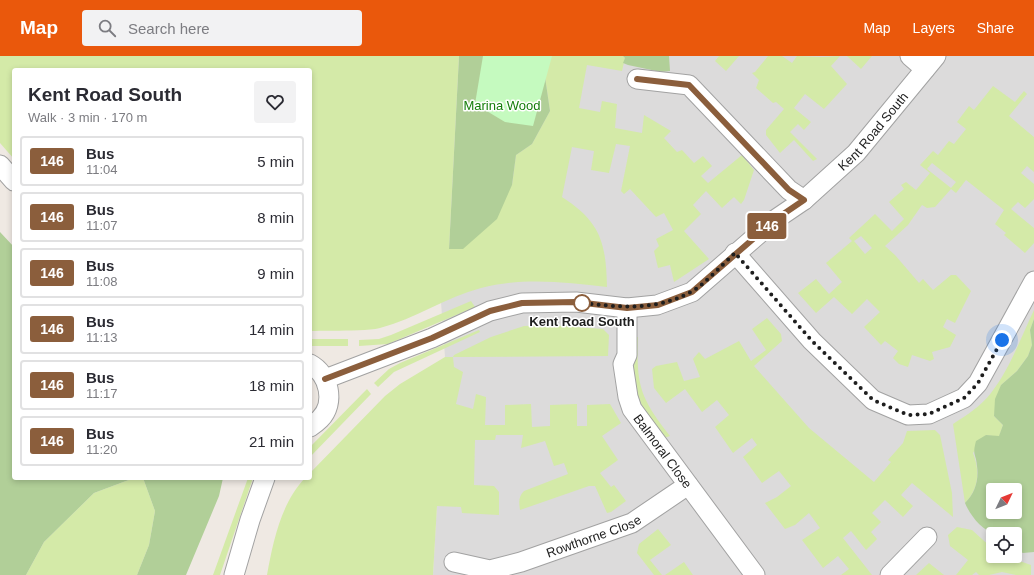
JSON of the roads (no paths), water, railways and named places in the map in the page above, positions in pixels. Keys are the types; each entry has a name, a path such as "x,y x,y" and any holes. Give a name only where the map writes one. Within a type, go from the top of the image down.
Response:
{"street":[{"path":"910,56 931,62"},
{"name":"Kent Road South","path":"325,379 432,338 490,311 522,303 576,302 627,308 658,305 692,292 735,253 776,219 804,200 856,153 931,62"},
{"path":"637,79 689,85 789,190 804,200"},
{"path":"0,166 12,179"},
{"path":"735,253 812,341 873,400 908,415 929,414 964,398 978,383 1034,281"},
{"name":"Balmoral Close","path":"627,308 627,355 623,364 628,397 639,420 755,575"},
{"path":"312,365 325,379 329,392 328,406 321,419 312,426"},
{"path":"234,575 250,520 264,480"},
{"name":"Rowthorne Close","path":"454,562 491,573 632,523 688,485"},
{"path":"890,575 927,537"}],"place":[{"name":"Kent Road South","path":"582,303"}],"park label":[{"name":"Marina Wood","path":"502,105"}]}
